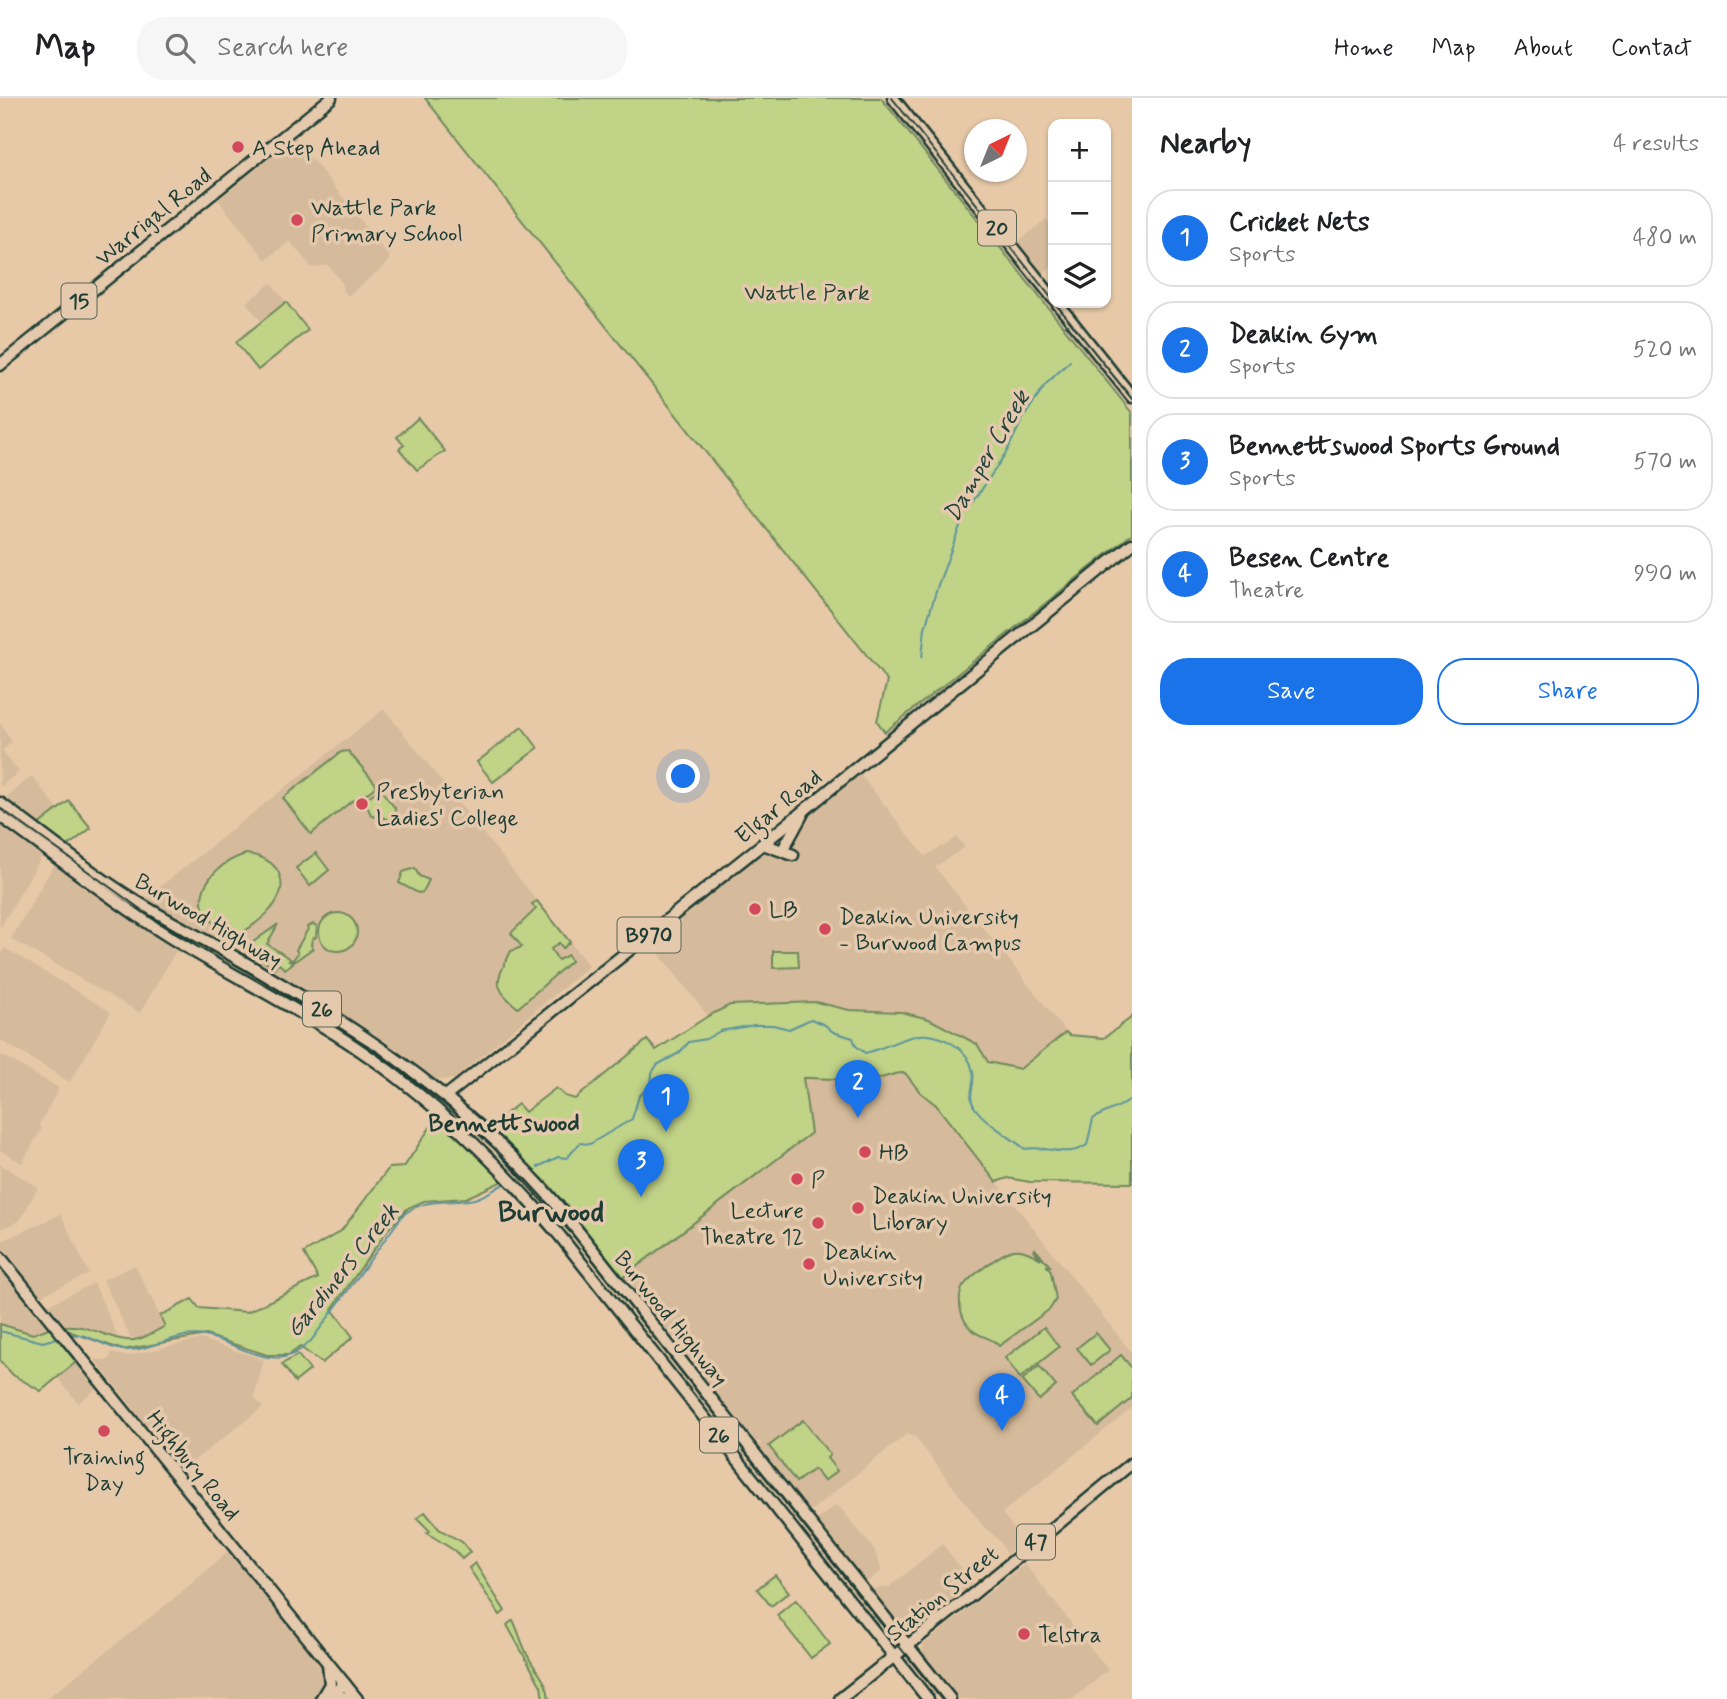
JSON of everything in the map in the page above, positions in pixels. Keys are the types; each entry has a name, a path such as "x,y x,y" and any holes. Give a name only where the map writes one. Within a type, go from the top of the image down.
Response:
{"main road":[{"name":"Warrigal Road","path":"0,365 331,98"},
{"name":"20","path":"893,98 1048,292"},
{"path":"1061,308 1132,397"},
{"name":"Elgar Road","path":"436,1109 446,1096 763,844 1132,544"},
{"name":"Burwood Highway","path":"0,803 135,901 353,1028 402,1061 457,1105 514,1158 546,1192 622,1286 950,1699"},
{"path":"785,846 805,809"},
{"name":"Burwood Highway","path":"0,816 127,909 342,1038 408,1085 436,1109 526,1197 928,1699"},
{"path":"763,844 793,855"},
{"path":"127,909 135,901"},
{"path":"173,922 188,937 187,947"},
{"path":"457,1105 457,1094 463,1083"},
{"name":"Highbury Road","path":"0,1256 357,1699"},
{"path":"608,1297 622,1286"},
{"name":"Station Street","path":"840,1699 1132,1463"},
{"path":"822,1566 830,1559 832,1551"},
{"path":"325,1699 330,1684 327,1663"},
{"path":"325,1699 345,1684"},
{"path":"325,1699 350,1699"}],"shaded area":[{"name":"Wattle Park Primary School","path":"295,137 389,256 389,262 348,296 328,265 312,268 290,241 266,260 218,200"},
{"path":"1046,219 1048,270 1043,274 1018,242"},
{"path":"271,283 286,302 262,322 246,303"},
{"name":"Presbyterian Ladies' College","path":"384,709 589,966 454,1079 436,1080 402,1053 351,1019 146,901 146,898"},
{"path":"0,723 12,742 2,751 19,772 0,787"},
{"name":"Deakin University - Burwood Campus","path":"860,774 925,856 957,837 965,847 935,867 1066,1032 1020,1069 988,1062 977,1044 952,1029 929,1019 901,1012 849,1010 816,1002 730,1005 708,1016 650,942"},
{"path":"32,776 58,809 38,825 4,799"},
{"path":"0,823 41,852 42,856 0,928"},
{"path":"55,863 177,949 140,1013 11,939"},
{"path":"5,948 111,1012 70,1082 0,1040 0,956"},
{"path":"0,1054 59,1088 39,1125 42,1128 22,1163 0,1150"},
{"path":"905,1073 920,1092 936,1105 1132,1353 1132,1408 1002,1513 1023,1540 1007,1554 998,1539 984,1527 916,1438 907,1434 812,1510 808,1510 758,1447 761,1444 759,1441 753,1441 623,1277 678,1234 802,1078 881,1079"},
{"path":"0,1164 38,1187 20,1221 0,1229"},
{"path":"61,1214 89,1274 40,1296 0,1246 0,1242"},
{"path":"135,1265 165,1326 136,1340 130,1337 103,1280"},
{"path":"0,1268 49,1328 33,1334 0,1324"},
{"path":"94,1283 118,1337 77,1325 64,1326 48,1305"},
{"path":"201,1339 264,1360 254,1397 263,1407 182,1470 95,1360 109,1360 111,1353 127,1356"},
{"path":"76,1362 97,1388 78,1403 58,1378"},
{"path":"837,1504 874,1549 882,1571 866,1583 817,1520"},
{"path":"942,1544 974,1584 913,1632 909,1632 898,1619 887,1612 873,1592 874,1589 889,1587"},
{"path":"230,1550 323,1670 326,1676 324,1688 313,1699 46,1699 171,1601"},
{"path":"1025,1564 1108,1670 1073,1699 958,1699 922,1654 923,1645"}],"green space":[{"name":"Wattle Park","path":"425,98 881,98 1132,413 1132,534 885,732 877,721 887,681"},
{"path":"286,302 308,330 258,370 236,342"},
{"path":"418,418 445,451 417,470 399,449 404,445 397,437"},
{"path":"522,727 538,748 493,782 477,762"},
{"path":"348,751 376,784 375,787 355,803 353,800 311,834 283,798 341,752"},
{"path":"380,789 395,808 396,823 371,815 363,804 365,799"},
{"path":"69,801 91,828 68,846 38,825"},
{"path":"316,853 329,870 310,886 296,868"},
{"path":"246,854 257,856 274,866 279,873 281,890 268,913 240,934 221,928 209,918 203,907 202,895 207,882 216,871"},
{"path":"415,868 419,876 429,880 423,892 418,893 399,883 403,872"},
{"path":"537,901 570,942 563,948 559,943 551,949 558,960 568,955 571,961 518,1008 503,993 500,975 511,951 522,947 511,933 536,909 532,904"},
{"path":"338,913 351,919 357,932 351,945 338,951 325,945 319,932 325,919"},
{"path":"278,924 267,944 292,960 288,961 294,962 285,969 279,964 274,968 245,948"},
{"path":"313,924 317,926 316,937 312,939 313,948 293,960 307,927"},
{"path":"773,951 798,951 799,967 773,968"},
{"path":"816,1002 849,1010 901,1012 929,1019 977,1044 988,1062 1020,1069 1066,1032 1069,1035 1104,1038 1132,1017 1132,1183 1030,1182 1008,1178 996,1182 936,1105 920,1092 905,1073 866,1081 803,1078 811,1133 623,1277 549,1185 490,1126 518,1104 525,1112 556,1088 565,1096 575,1099 647,1040 656,1050 730,1005"},
{"path":"431,1126 448,1127 503,1181 466,1198 424,1201 408,1208 389,1228 332,1309 353,1337 322,1363 300,1347 289,1355 267,1355 206,1335 123,1350 71,1332 64,1326 83,1327 125,1340 138,1339 165,1326 160,1316 192,1299 199,1308 247,1312 318,1278 304,1253 341,1231 389,1168 404,1167"},
{"path":"1035,1249 1050,1266 1047,1266 1051,1272 1056,1299 1050,1309 999,1346 969,1327 961,1311 960,1297 963,1287 968,1280 1010,1251 1022,1250 1041,1259"},
{"path":"0,1324 33,1334 49,1328 76,1362 41,1391 13,1375 0,1361"},
{"path":"1044,1327 1059,1347 1020,1378 1005,1358"},
{"path":"1096,1333 1110,1350 1091,1365 1077,1348"},
{"path":"298,1355 310,1370 295,1382 282,1364"},
{"path":"1121,1355 1132,1368 1132,1398 1098,1426 1072,1396"},
{"path":"1039,1366 1056,1386 1039,1400 1022,1380"},
{"path":"803,1420 830,1455 827,1458 837,1471 824,1481 814,1469 796,1482 769,1446"},
{"path":"425,1512 439,1529 462,1542 470,1552 462,1559 455,1551 427,1533 430,1531 417,1518"},
{"path":"475,1563 505,1611 500,1615 469,1568"},
{"path":"775,1575 789,1592 771,1606 757,1589"},
{"path":"796,1600 830,1644 811,1658 777,1615"},
{"path":"513,1620 527,1653 544,1682 549,1699 543,1699 541,1686 507,1625"}],"waterway":[{"name":"Damper Creek","path":"922,657 925,628 963,518 1007,451 1022,420 1045,385 1070,361"},
{"name":"Gardiners Creek","path":"538,1167 558,1157 567,1158 580,1143 590,1144 632,1119 639,1096 651,1085 652,1073 657,1065 679,1053 689,1042 706,1039 720,1031 755,1025 773,1025 789,1029 811,1019 833,1032 853,1038 856,1046 865,1053 921,1035 943,1039 959,1048 969,1061 974,1077 971,1099 975,1108 992,1125 1025,1149 1079,1149 1087,1145 1093,1119 1132,1099"},
{"name":"Gardiners Creek","path":"69,1335 76,1334 125,1350 145,1348 175,1338 195,1335 260,1355 283,1357 293,1354 311,1341 402,1216 425,1204 474,1199 504,1184"},
{"name":"Gardiners Creek","path":"0,1331 43,1342 60,1337"}],"tram line":[{"path":"892,98 1048,294"},
{"path":"1059,308 1132,399"},
{"path":"0,808 143,911 378,1052 448,1106 494,1148 571,1233 941,1699"}],"place":[{"name":"A Step Ahead","path":"238,147"},
{"name":"Wattle Park Primary School","path":"297,220"},
{"name":"Presbyterian Ladies' College","path":"362,804"},
{"name":"LB","path":"755,909"},
{"name":"Deakin University - Burwood Campus","path":"825,929"},
{"name":"Deakin Gym","path":"858,1118"},
{"name":"Cricket Nets","path":"666,1132"},
{"name":"HB","path":"865,1152"},
{"name":"P","path":"797,1179"},
{"name":"Bennettswood Sports Ground","path":"641,1197"},
{"name":"Deakin University Library","path":"858,1208"},
{"name":"Lecture Theatre 12","path":"818,1223"},
{"name":"Deakin University","path":"809,1264"},
{"name":"Training Day","path":"104,1431"},
{"name":"Besen Centre","path":"1002,1431"},
{"name":"Telstra","path":"1024,1634"}],"district":[{"name":"Bennettswood","path":"504,1123"},
{"name":"Burwood","path":"551,1211"}]}
